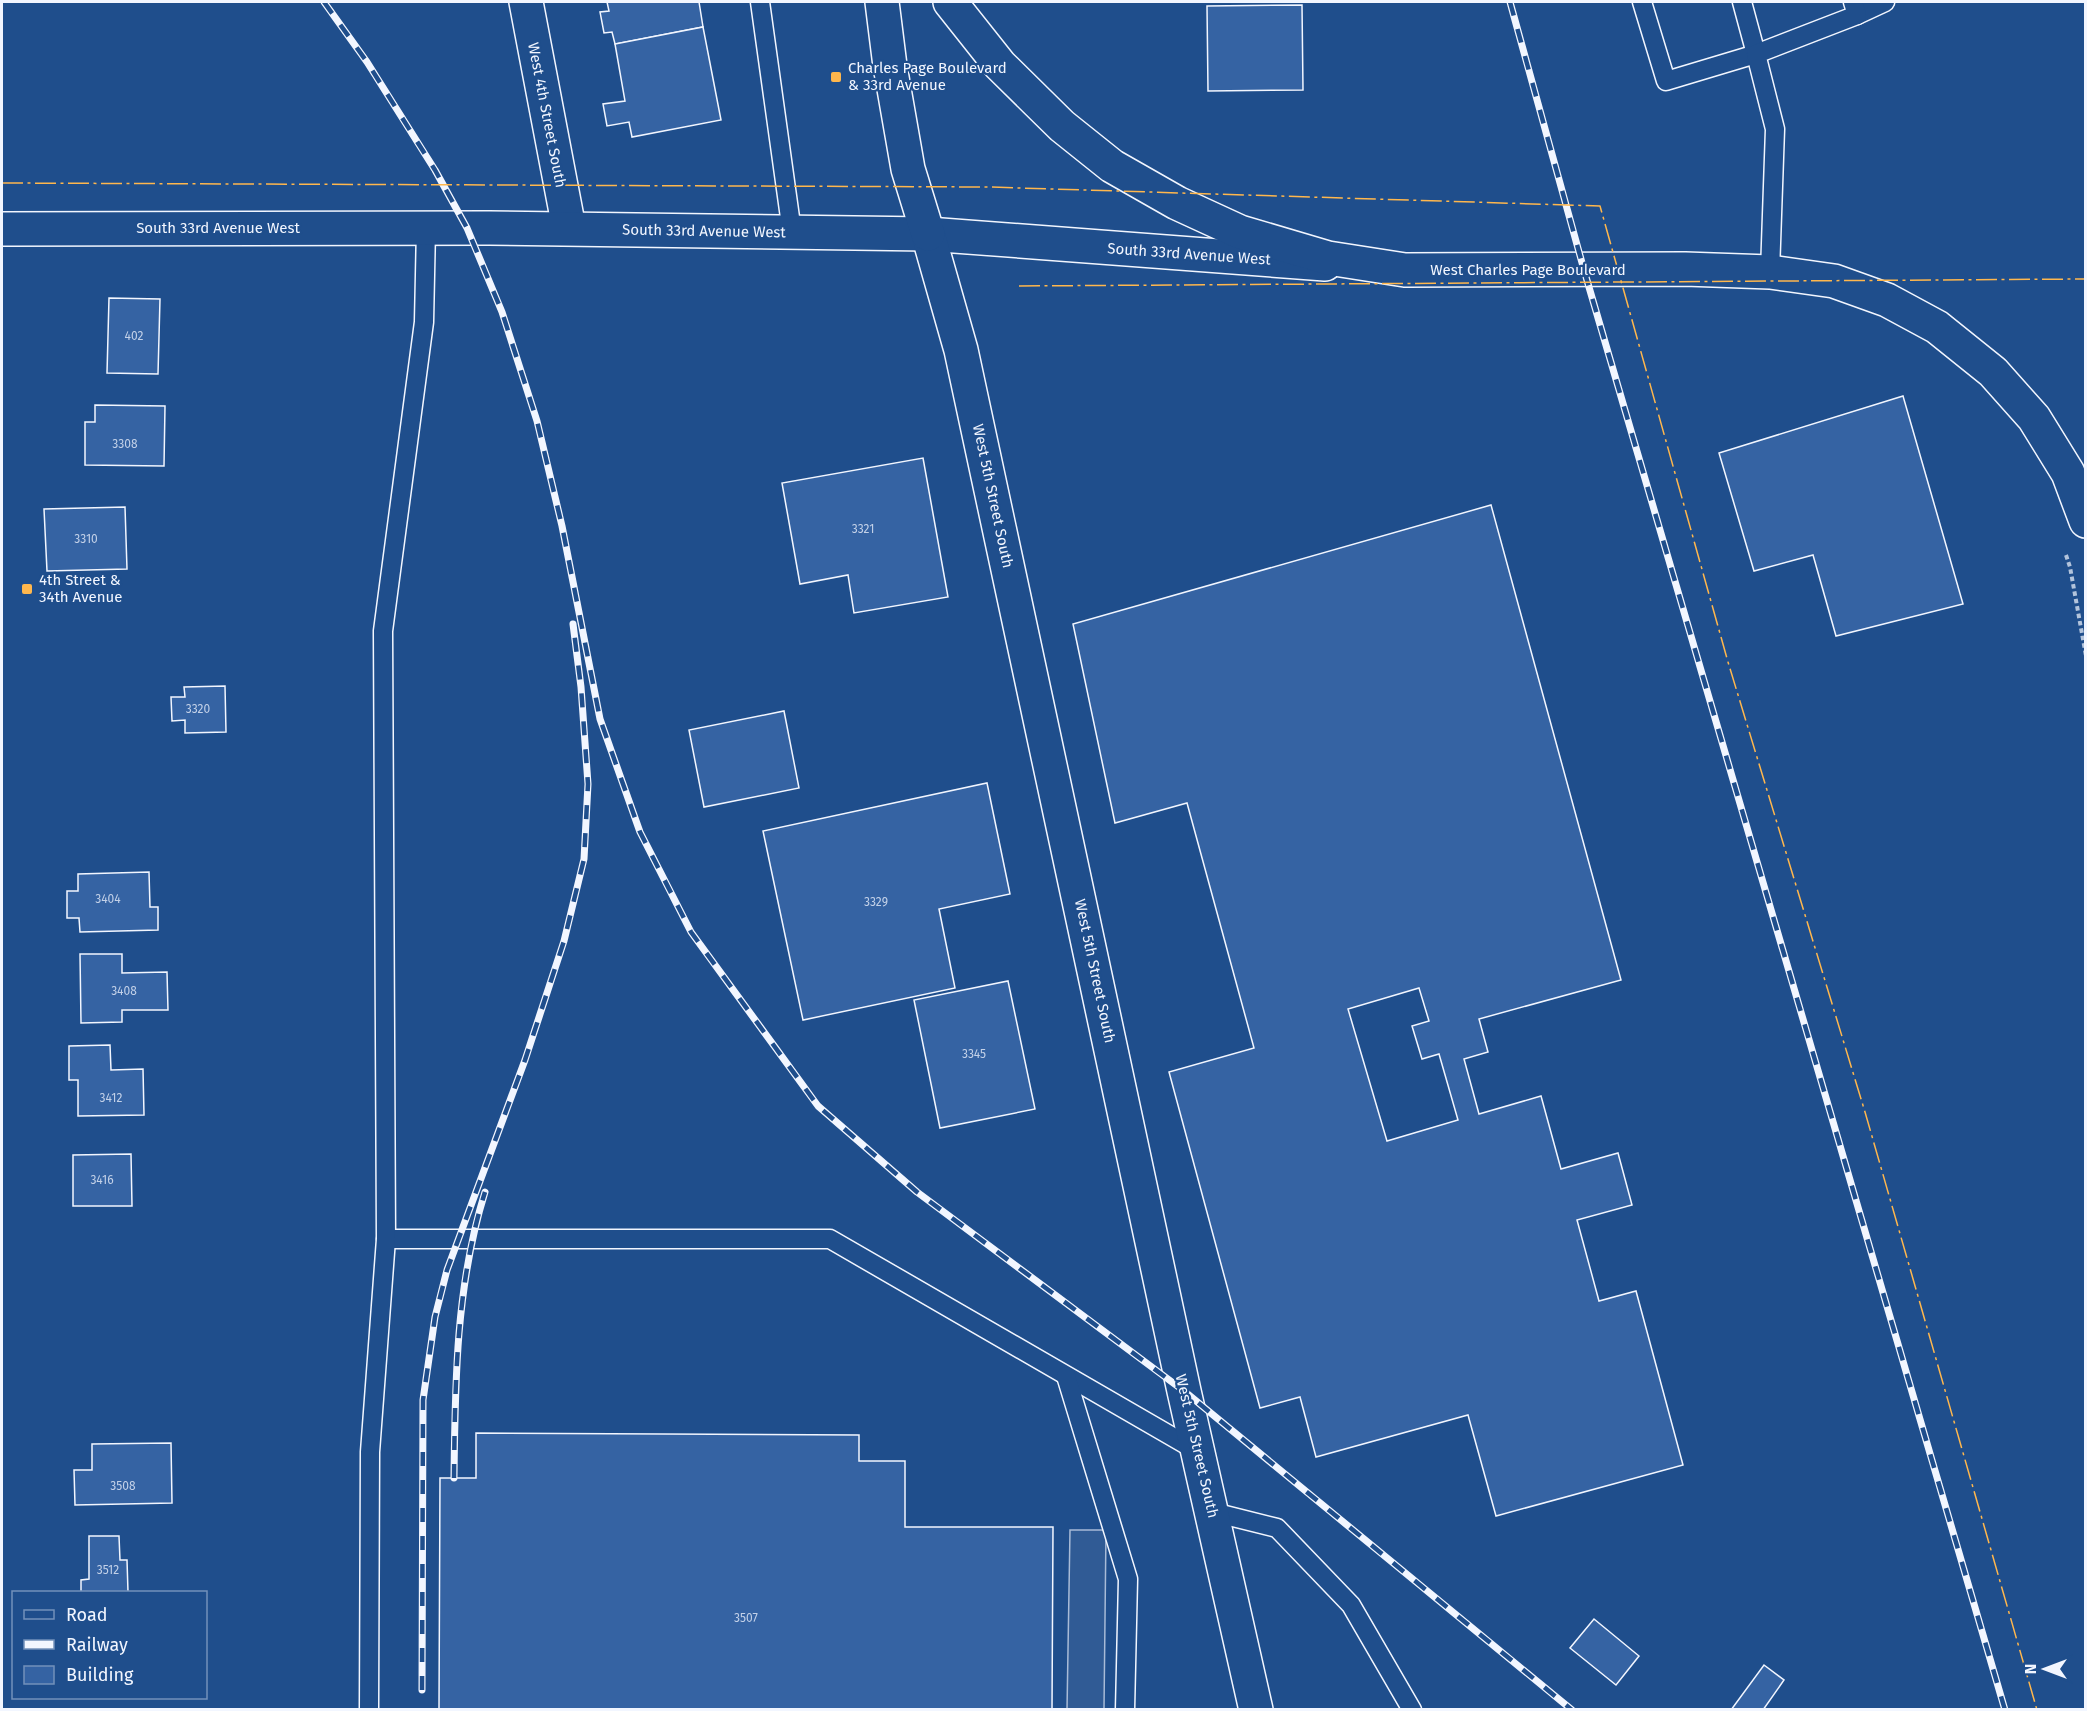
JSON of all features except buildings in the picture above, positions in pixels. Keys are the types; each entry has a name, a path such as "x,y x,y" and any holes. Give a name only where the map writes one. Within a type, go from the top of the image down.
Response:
{"street":[{"name":"West 4th Street South","path":"526,2 568,228"},
{"name":"West 5th Street South","path":"882,2 890,66 908,169 961,350 1213,1512 1231,1605 1256,1710"},
{"name":"West Charles Page Boulevard","path":"950,2 1000,65 1062,126 1112,166 1177,203 1240,232 1328,258 1405,270 1685,268 1770,272 1834,281 1887,300 1937,327 1993,372 2034,418 2067,473 2085,521"},
{"name":"South 33rd Avenue West","path":"2,229 568,228 928,234 1405,270"}],"lane":[{"path":"760,2 792,232"},
{"path":"1642,2 1666,81 1756,54 1855,8 1885,2"},
{"path":"1742,2 1775,129 1770,272"},
{"path":"369,1710 370,1452 386,1239 383,631 424,322 426,228"},
{"path":"386,1239 830,1239 1198,1451"},
{"path":"1066,1376 1128,1579 1125,1710"},
{"path":"1213,1512 1277,1528 1351,1605 1412,1710"}],"shaded area":[{"path":"1070,1530 1106,1530 1104,1709 1067,1710"}],"railway":[{"path":"324,2 367,62 435,170 467,228 502,312 537,421 562,526 600,719 640,832 691,932 818,1106 917,1192 1184,1391 1572,1710"},
{"path":"1510,2 1584,270 2005,1710"},
{"path":"422,1690 423,1400 435,1317 447,1270 525,1060 564,941 584,859 588,784 581,687 573,624"},
{"path":"454,1478 459,1334 468,1262 485,1192"}],"power":[{"path":"2,183 988,187 1600,206 1728,662 1865,1112 2037,1710"},
{"path":"1019,286 2086,279"}],"place":[{"name":"Charles Page Boulevard & 33rd Avenue","path":"836,77"},
{"name":"4th Street & 34th Avenue","path":"27,589"}]}
